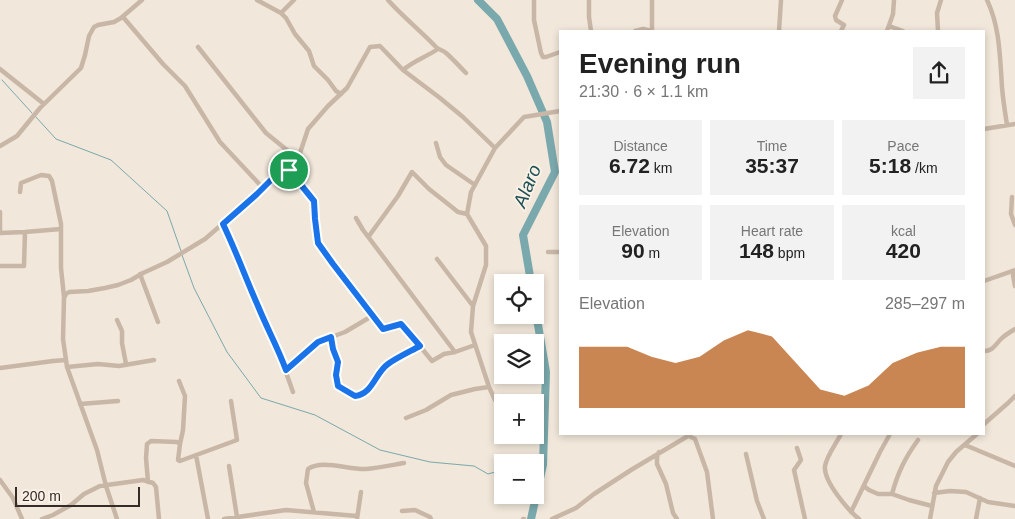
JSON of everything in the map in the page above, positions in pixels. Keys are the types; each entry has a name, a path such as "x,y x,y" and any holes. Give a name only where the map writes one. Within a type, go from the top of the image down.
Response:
{"street":[{"path":"0,146 17,136 44,104 80,68 94,27 114,22 123,17 142,0"},
{"path":"257,0 281,13 286,18 295,34 309,51 314,66 341,94"},
{"path":"281,13 294,0"},
{"path":"388,0 438,49 448,54 466,73"},
{"path":"534,0 534,20 540,54 546,57 559,52"},
{"path":"589,0 589,17 592,30"},
{"path":"652,0 652,30"},
{"path":"779,30 781,0"},
{"path":"842,0 835,16 836,20 844,25 842,30"},
{"path":"888,29 894,14 894,0"},
{"path":"938,30 937,13 940,0"},
{"path":"987,0 994,17 1000,56 1006,125"},
{"path":"123,17 163,64 185,86 220,142 263,188"},
{"path":"64,298 69,292 118,285 130,280 205,239 276,175 289,170 298,159 308,130 328,106 347,88 370,47 380,46 403,70 455,110 495,148"},
{"path":"198,47 266,133 298,159"},
{"path":"403,70 411,63 424,58 438,49"},
{"path":"0,69 44,104"},
{"path":"494,398 471,332 473,306 486,265 486,246 467,214 471,192 495,148 524,117 559,111"},
{"path":"985,129 1015,124"},
{"path":"436,143 440,157 446,165 474,185"},
{"path":"289,170 314,201 318,243 383,329 401,324 432,361 444,354 475,345"},
{"path":"368,236 398,196 412,172 429,189 458,212 467,214"},
{"path":"20,192 21,183 41,175 50,177 61,220 61,268 64,298 63,339 67,367 97,450 117,519"},
{"path":"1012,197 1011,214 1015,225"},
{"path":"0,212 0,233 61,229"},
{"path":"356,218 455,352"},
{"path":"223,224 278,350 293,392"},
{"path":"0,266 24,266 25,232"},
{"path":"548,252 559,252"},
{"path":"437,258 473,306"},
{"path":"985,280 1015,270"},
{"path":"1015,270 1013,275 1015,286"},
{"path":"140,274 158,322"},
{"path":"286,370 318,342 345,332 372,316"},
{"path":"117,320 122,331 126,364"},
{"path":"985,351 993,349 1002,338 1015,329"},
{"path":"331,337 338,362 336,375 338,386 355,396 361,395 368,390 386,365 420,346"},
{"path":"0,368 66,360"},
{"path":"67,367 98,364 119,366 154,360"},
{"path":"179,381 184,396 183,430 178,460 180,461 237,440 231,401"},
{"path":"406,418 426,410 451,395 489,387"},
{"path":"985,423 1015,396"},
{"path":"80,404 118,401"},
{"path":"552,519 576,508 594,494 687,435 695,439 707,472 713,519"},
{"path":"840,435 827,460 825,472 840,498 859,519"},
{"path":"851,512 889,435"},
{"path":"930,519 934,493 948,462 975,435"},
{"path":"892,494 900,470 918,440"},
{"path":"148,482 147,444 151,441 177,442 180,444"},
{"path":"964,445 1015,466"},
{"path":"797,448 801,460 794,470 805,519"},
{"path":"659,452 657,464 666,484 673,513 677,519"},
{"path":"746,454 757,501 764,519"},
{"path":"196,455 208,519"},
{"path":"314,512 306,483 308,469 314,466 332,466 364,469 404,463"},
{"path":"229,466 237,517"},
{"path":"0,480 13,498 22,519"},
{"path":"42,519 71,505 88,492 100,486 143,480 153,483 156,487 159,519"},
{"path":"864,486 878,494 892,494 932,506"},
{"path":"224,519 286,510 357,517 361,492"},
{"path":"934,493 966,492 988,502 1015,506"},
{"path":"976,519 980,498"},
{"path":"402,510 415,510 431,519"}],"waterway":[{"name":"Alaro","path":"478,0 497,19 527,76 547,122 555,172 523,235 530,274"},
{"path":"2,80 32,113"},
{"path":"35,116 56,139 111,160 167,211 181,251"},
{"path":"182,255 194,288 227,352 261,398 315,415 380,450 430,462 474,466 488,474 494,472"},
{"name":"Alaro","path":"531,519 543,465 546,372 538,324"}],"route":[{"path":"289,170 314,201 318,243 333,264 383,329 401,324 420,346 386,365 368,390 361,395 355,396 338,386 336,375 338,362 331,337 318,342 286,370 223,224 276,175 289,170"}]}
